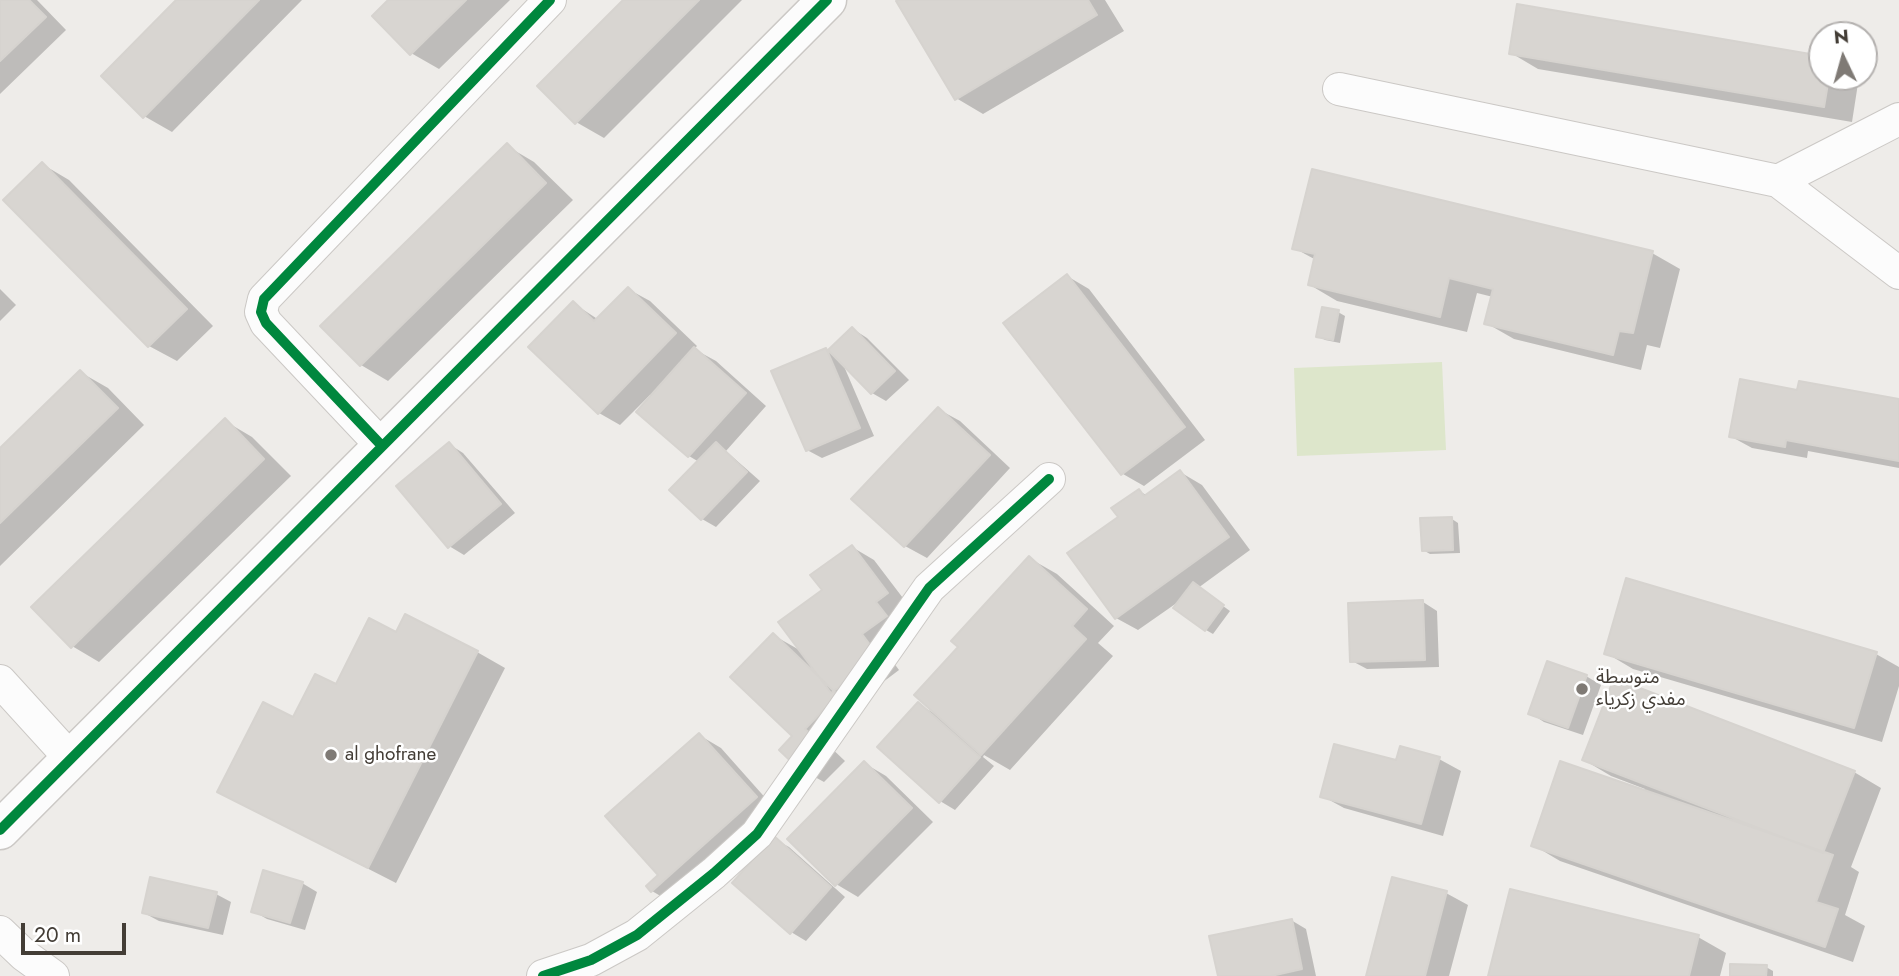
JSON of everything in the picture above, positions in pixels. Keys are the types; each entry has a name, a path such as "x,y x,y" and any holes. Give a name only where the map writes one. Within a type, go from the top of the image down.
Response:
{"street":[{"path":"382,446 266,323 261,312 264,299 550,0"},
{"path":"0,830 827,0"},
{"path":"1339,89 1778,181 1899,273"},
{"path":"1778,181 1899,119"},
{"path":"543,976 591,960 637,935 714,873 757,834 929,588 1049,479"},
{"path":"0,681 71,759"},
{"path":"0,932 24,955 53,976"}],"green space":[{"path":"1442,362 1446,450 1297,456 1294,368"}],"building":[{"path":"0,0 29,0 46,17 0,61"},
{"path":"176,0 259,0 143,118 101,76"},
{"path":"388,0 466,0 410,55 372,16"},
{"path":"623,0 699,0 575,124 537,86"},
{"path":"1088,0 1097,15 955,100 896,1"},
{"path":"1517,4 1808,54 1808,91 1827,91 1824,107 1509,54"},
{"path":"507,143 546,183 360,366 320,326"},
{"path":"42,162 187,309 148,347 3,200"},
{"path":"1312,169 1653,251 1633,333 1619,331 1613,355 1484,324 1493,289 1449,278 1440,317 1308,285 1315,254 1292,249"},
{"path":"1067,274 1185,427 1121,475 1003,323"},
{"path":"628,287 676,333 598,414 528,347 573,301 594,321"},
{"path":"1322,307 1339,310 1333,340 1316,337"},
{"path":"852,327 895,371 871,394 828,350"},
{"path":"694,347 746,393 688,457 636,412"},
{"path":"826,348 860,428 806,451 771,371"},
{"path":"80,370 118,408 0,523 0,448"},
{"path":"1740,379 1797,390 1799,381 1899,399 1899,461 1786,440 1785,447 1729,437"},
{"path":"938,407 990,455 904,547 851,499"},
{"path":"225,418 264,459 71,648 31,607"},
{"path":"449,442 501,504 448,548 396,486"},
{"path":"716,442 747,472 701,520 669,490"},
{"path":"1180,470 1229,537 1115,619 1067,553 1118,517 1111,508 1139,489 1144,496"},
{"path":"1452,517 1453,550 1422,551 1420,518"},
{"path":"852,545 888,593 876,602 887,616 862,634 879,657 831,693 778,622 822,590 810,575"},
{"path":"1029,556 1087,609 1072,626 1086,639 981,755 914,695 958,647 951,641"},
{"path":"1626,578 1877,652 1854,728 1604,654"},
{"path":"1193,582 1224,605 1205,631 1173,608"},
{"path":"1423,600 1425,660 1350,662 1348,603"},
{"name":"al ghofrane","path":"405,614 478,651 368,868 217,792 263,702 293,717 315,674 336,684 369,618 396,632"},
{"path":"773,633 838,695 805,729 824,747 801,771 779,750 792,736 730,677"},
{"path":"1547,661 1587,675 1568,728 1528,714"},
{"path":"1614,678 1855,771 1823,853 1582,760"},
{"path":"918,702 980,757 939,803 877,747"},
{"path":"699,733 757,797 651,892 646,886 658,875 605,816"},
{"path":"1334,744 1396,760 1400,746 1440,757 1421,824 1320,797"},
{"path":"864,761 912,808 835,886 787,839"},
{"path":"1560,761 1833,855 1816,902 1838,909 1825,947 1531,846"},
{"path":"774,836 831,887 790,934 732,883"},
{"path":"263,870 303,882 290,923 251,912"},
{"path":"150,877 217,892 208,928 142,913"},
{"path":"1392,877 1447,891 1425,976 1366,976"},
{"path":"1510,889 1699,935 1689,976 1488,976"},
{"path":"1292,919 1302,969 1271,976 1218,976 1209,936"},
{"path":"1730,964 1767,965 1766,976 1730,976"}],"cycle path":[{"path":"382,446 266,323 261,312 264,299 550,0"},
{"path":"0,830 827,0"},
{"path":"543,976 591,960 637,935 714,873 757,834 929,588 1049,479"}],"place":[{"name":"متوسطة مفدي زكرياء","path":"1582,689"},
{"name":"al ghofrane","path":"331,755"}]}
